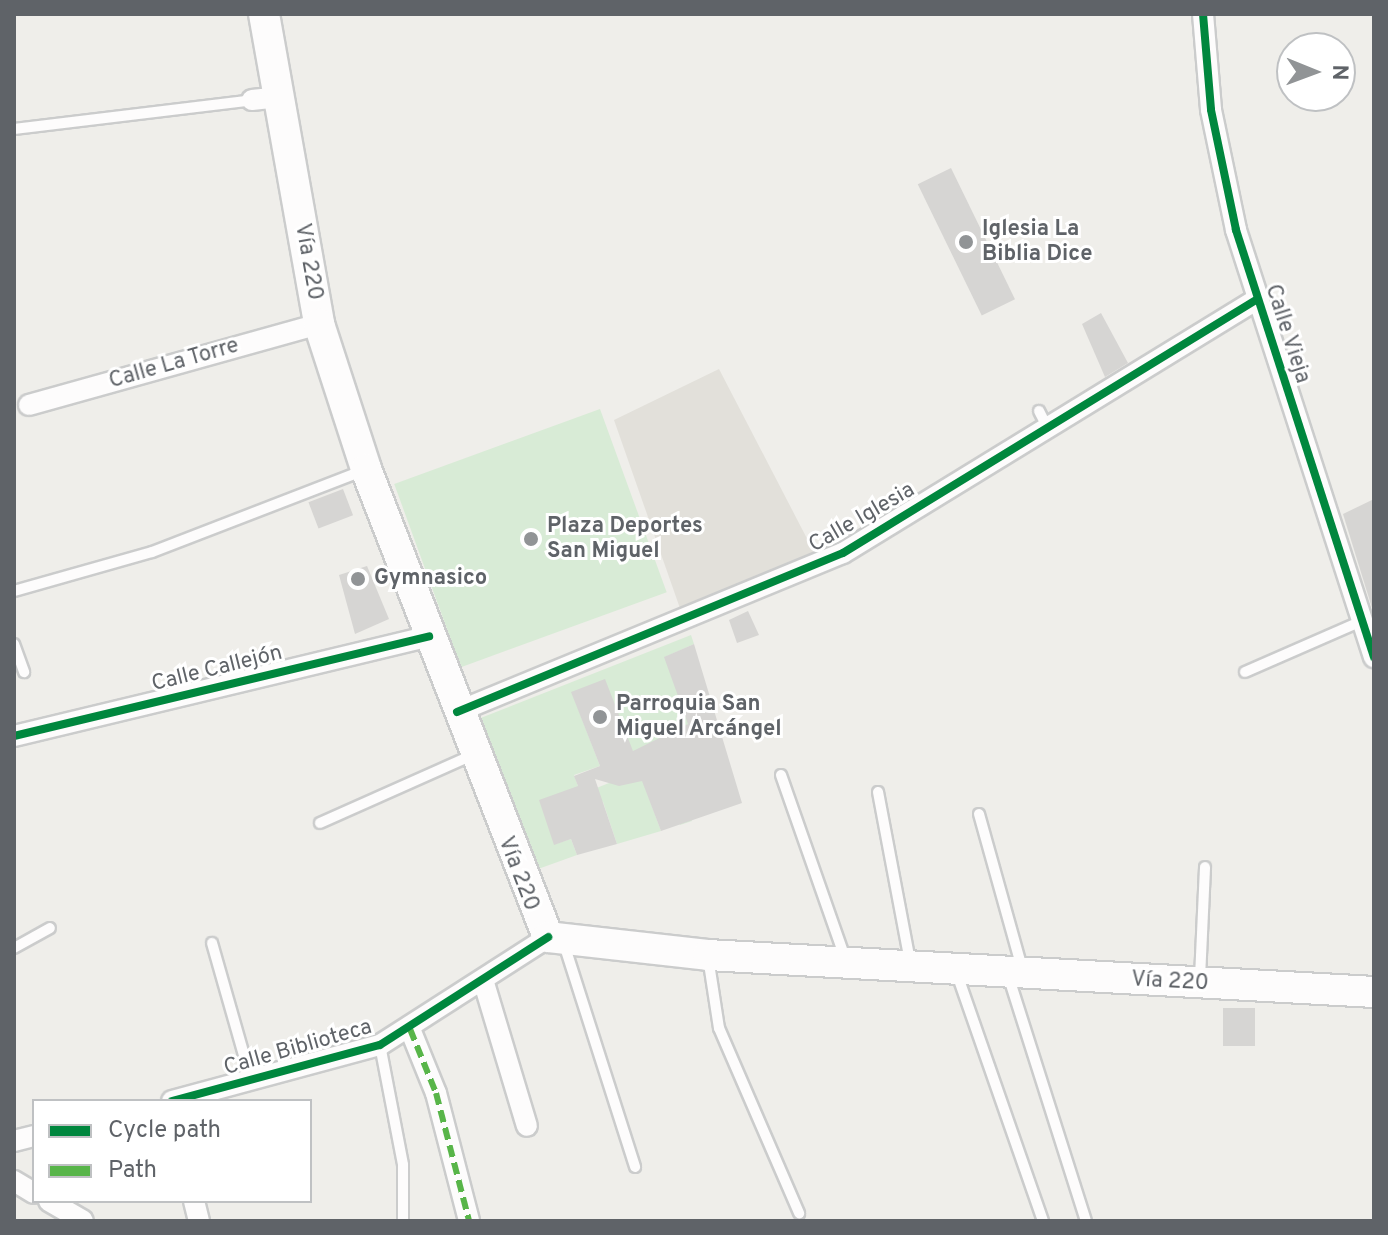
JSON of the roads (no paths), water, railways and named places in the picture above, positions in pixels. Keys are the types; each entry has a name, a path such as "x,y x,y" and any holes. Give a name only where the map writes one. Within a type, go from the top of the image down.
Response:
{"main road":[{"name":"Vía 220","path":"264,14 266,98 319,324 366,469 473,755 556,941 847,964 1374,992"}],"street":[{"name":"Calle Vieja","path":"1203,14 1220,163 1256,300 1374,657"},
{"name":"Calle Iglesia","path":"457,712 843,553 1043,419 1256,300"},
{"name":"Calle La Torre","path":"29,405 319,324"},
{"name":"Calle Callejón","path":"14,736 429,636"},
{"name":"Calle Biblioteca","path":"180,1099 380,1045 556,941"},
{"path":"484,983 527,1126"},
{"path":"410,1029 436,1093 469,1221"},
{"path":"14,1181 32,1192"},
{"path":"52,1203 83,1221"}],"lane":[{"path":"14,129 266,98"},
{"path":"14,591 152,552 366,469"},
{"path":"1245,672 1362,621"},
{"path":"14,644 24,672"},
{"path":"320,823 473,755"},
{"path":"781,775 847,964"},
{"path":"878,792 912,968"},
{"path":"979,814 1016,974 1086,1221"},
{"path":"1200,984 1205,867"},
{"path":"14,948 50,928"},
{"path":"556,941 635,1167"},
{"path":"212,943 251,1080"},
{"path":"708,955 719,1028 799,1213"},
{"path":"956,970 1043,1221"},
{"path":"380,1045 403,1165 403,1221"}],"place":[{"name":"Iglesia La Biblia Dice","path":"966,242"},
{"name":"Plaza Deportes San Miguel","path":"531,539"},
{"name":"Gymnasico","path":"358,579"},
{"name":"Parroquia San Miguel Arcángel","path":"600,717"}]}
